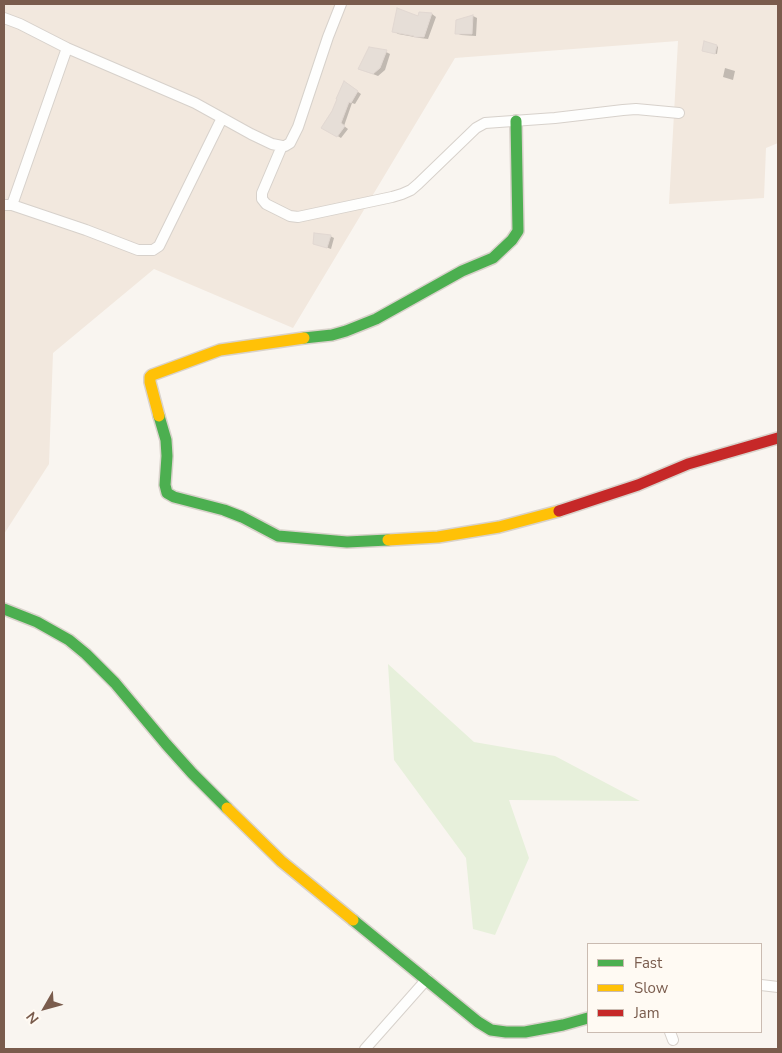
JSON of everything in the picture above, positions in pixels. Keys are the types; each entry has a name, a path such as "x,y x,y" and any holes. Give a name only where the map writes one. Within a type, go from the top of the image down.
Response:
{"street":[{"path":"4,18 67,48 196,103 272,144 285,146 290,143 295,132 328,37 342,4"},
{"path":"67,48 8,205 86,230 138,250 153,250 159,246 222,118"},
{"path":"282,146 262,193 262,199 266,204 290,216 298,217 402,194 418,184 480,125 485,123 636,109 679,113"},
{"path":"516,121 518,231 512,240 493,258 462,271 376,320 346,331 332,335 220,350 150,377 166,440 165,485 167,492 174,498 224,510 278,536 284,537 347,542 438,537 500,527 556,512 638,485 688,464 778,438"},
{"path":"4,609 69,640 86,654 115,683 192,773 281,860 478,1022 492,1030 525,1032 562,1026 587,1018"},
{"path":"365,1049 427,979"},
{"path":"762,985 778,987"}],"shaded area":[{"path":"4,4 778,4 778,143 766,148 764,198 669,204 678,41 455,58 293,328 154,269 53,353 49,464 4,534"}],"green space":[{"path":"388,664 474,742 555,756 640,801 509,800 529,858 495,935 473,929 466,858 394,760"}],"building":[{"path":"397,8 418,16 419,12 432,13 424,37 414,37 392,32"},
{"path":"473,15 472,34 455,34 456,20"},
{"path":"704,41 717,45 715,54 702,51"},
{"path":"369,47 387,50 380,68 373,74 358,69"},
{"path":"344,81 358,91 351,103 349,102 341,123 345,126 337,137 321,128 332,111"},
{"path":"314,233 331,235 327,248 313,244"}],"traffic: fast":[{"path":"304,338 332,335 376,319 462,271 493,258 512,240 518,231 516,121"},
{"path":"159,416 166,440 165,485 167,493 174,497 224,510 242,517 278,536 347,542 388,540"},
{"path":"4,609 37,622 69,640 86,654 115,683 192,773 227,808"},
{"path":"353,920 478,1022 491,1030 525,1032 587,1018"}],"traffic: slow":[{"path":"159,416 150,382 152,375 220,350 304,338"},
{"path":"388,540 438,537 499,527 559,511"},
{"path":"227,808 281,861 353,920"}],"traffic: jam":[{"path":"559,511 638,485 688,464 778,438"}]}
